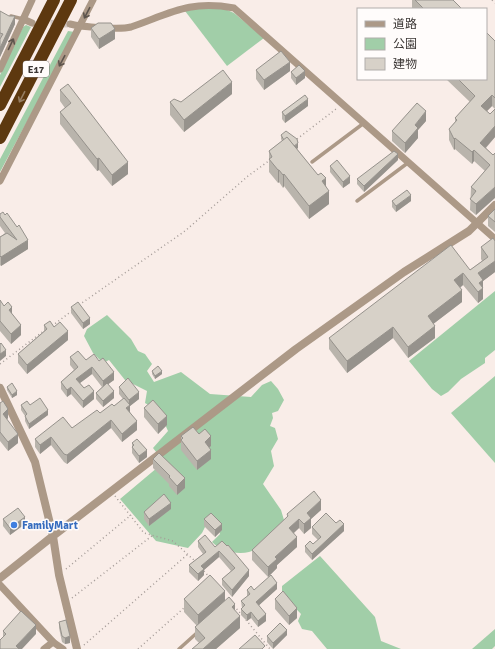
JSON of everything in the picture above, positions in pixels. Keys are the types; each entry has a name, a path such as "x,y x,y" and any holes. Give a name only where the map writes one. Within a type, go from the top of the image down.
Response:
{"highway":[{"name":"E17","path":"0,105 54,0"},
{"name":"E17","path":"0,138 71,0"}],"street":[{"path":"0,69 32,0"},
{"path":"0,180 93,0"},
{"path":"70,24 80,27 130,27 194,1 224,4 234,8 495,239"},
{"path":"23,19 32,22"},
{"path":"0,578 296,349 404,272 469,231 495,205"},
{"path":"0,388 35,462 53,536 59,575 78,649"},
{"path":"0,585 53,642 63,649"},
{"path":"44,649 53,642"}],"lane":[{"path":"8,16 23,19"},
{"path":"312,162 364,123"},
{"path":"357,201 409,162"},
{"path":"179,649 202,628"}],"path":[{"path":"492,0 495,3"},
{"path":"293,142 343,104"},
{"path":"0,364 88,299 185,231 248,176 271,159"},
{"path":"112,491 144,533 174,540 197,564"},
{"path":"59,575 131,515"},
{"path":"66,603 153,535"},
{"path":"78,649 188,554"},
{"path":"201,568 213,582"},
{"path":"231,603 270,649"},
{"path":"138,649 186,606"}],"green space":[{"path":"216,5 234,13 264,38 227,66 182,7"},
{"path":"26,25 31,27 0,87 0,75 23,27"},
{"path":"68,31 75,32 0,172 0,159"},
{"path":"495,291 495,350 485,358 485,363 461,379 448,392 441,396 432,389 409,361"},
{"path":"107,315 131,339 138,351 145,354 152,364 147,371 154,382 181,372 210,394 251,397 262,385 271,381 278,389 284,400 278,411 272,413 273,418 270,426 275,428 278,439 271,451 274,466 263,484 281,510 284,520 267,540 256,549 241,553 231,552 216,546 212,542 220,534 217,525 207,523 202,533 188,548 156,541 120,499 164,462 153,448 168,431 159,411 145,403 147,391 125,380 109,360 103,363 93,353 84,336 87,329"},
{"path":"495,376 495,463 451,413"},
{"path":"320,556 375,617 381,641 401,649 327,649 312,631 302,629 298,621 301,614 282,594 282,586"},
{"path":"495,629 495,646 492,649 472,649"}],"building":[{"path":"415,0 453,0 461,8 423,8"},
{"path":"0,11 9,16 15,16 0,48 0,39 3,34 0,33"},
{"path":"98,23 111,23 115,29 99,39 91,28"},
{"path":"487,33 495,41 495,98 492,95 481,106 490,114 495,109 495,126 480,143 493,155 495,153 495,187 476,204 470,199 476,191 471,187 490,165 474,150 472,152 455,138 454,139 449,129 457,120 455,118 475,96 459,80 487,80"},
{"path":"281,51 290,62 264,80 256,70"},
{"path":"299,65 305,71 296,78 291,72"},
{"path":"223,70 232,82 184,120 170,102 174,99 181,102"},
{"path":"68,84 128,162 112,175 99,158 97,159 60,112 71,103 60,90"},
{"path":"305,95 308,99 285,116 282,112"},
{"path":"417,103 426,111 415,125 418,128 405,143 392,131"},
{"path":"286,131 297,139 298,143 294,146 287,137 284,140 281,135"},
{"path":"287,137 318,175 321,173 326,178 322,181 329,191 309,206 284,174 283,175 278,170 269,159 272,157 269,151"},
{"path":"394,151 398,154 364,186 357,179"},
{"path":"337,160 350,176 343,182 330,166"},
{"path":"407,190 411,195 396,206 392,201"},
{"path":"495,209 495,222 488,216"},
{"path":"3,212 5,215 7,213 17,227 19,225 28,240 1,257 0,237 7,233 17,240 0,217 0,214"},
{"path":"493,238 495,241 495,261 478,273 483,280 479,283 483,288 478,292 463,273 454,280 462,290 428,316 435,326 408,347 393,327 347,361 329,338 451,245 470,270 488,257 481,247"},
{"path":"0,300 4,306 8,302 12,307 9,310 21,325 11,334 0,321"},
{"path":"78,302 90,318 83,323 71,307"},
{"path":"50,321 54,327 60,322 68,331 27,365 18,354 47,329 44,325"},
{"path":"1,343 6,350 0,354 0,344"},
{"path":"78,351 86,360 94,354 99,361 103,358 114,372 103,381 92,367 76,379 84,388 89,385 94,391 83,401 71,387 67,390 61,382 78,367 70,357"},
{"path":"158,366 162,371 155,376 152,371"},
{"path":"128,378 139,392 129,400 119,387"},
{"path":"12,383 17,391 12,395 7,387"},
{"path":"107,383 114,391 103,401 96,393"},
{"path":"40,398 48,410 29,424 25,416 27,414 21,405 27,401 30,405"},
{"path":"124,398 130,405 126,408 137,421 122,434 111,420 67,455 64,454 51,437 40,445 35,439 63,417 72,428 97,410 100,413 112,404 114,406"},
{"path":"153,400 167,416 158,424 144,408"},
{"path":"3,401 8,409 3,414 18,434 8,442 0,432 0,403"},
{"path":"193,427 199,434 205,429 211,436 205,442 211,450 197,461 181,440 183,438 181,436"},
{"path":"137,439 147,450 139,456 132,447 134,445 132,443"},
{"path":"159,453 185,478 177,486 169,477 170,476 153,459"},
{"path":"314,491 321,500 307,513 311,518 304,524 299,519 289,528 297,537 275,557 277,559 268,567 252,550 288,516 287,514"},
{"path":"164,494 171,503 149,519 144,512"},
{"path":"18,508 25,517 10,528 3,519"},
{"path":"211,513 222,524 215,530 204,519"},
{"path":"326,513 336,523 340,520 344,524 312,554 305,546 310,541 313,544 321,537 312,527"},
{"path":"205,535 215,547 222,541 227,546 228,545 249,570 232,590 222,579 235,568 219,551 201,566 204,569 198,574 189,565 206,552 198,541"},
{"path":"210,575 225,591 198,615 184,599"},
{"path":"271,575 277,583 256,602 266,614 258,621 251,612 247,615 241,609 245,605 241,601 250,594 247,590 251,586 254,590"},
{"path":"283,591 297,608 289,616 275,599"},
{"path":"229,597 235,604 232,607 240,616 203,649 192,649 205,638 195,627"},
{"path":"21,611 36,625 16,646 19,649 0,649 0,640 6,634 3,631"},
{"path":"66,620 70,636 65,638 62,636 59,622"},
{"path":"280,623 287,630 273,643 267,636"},
{"path":"255,635 265,646 262,649 239,649"}],"tunnel":[{"path":"40,23 70,24"}],"place":[{"name":"FamilyMart","path":"14,525"}]}
